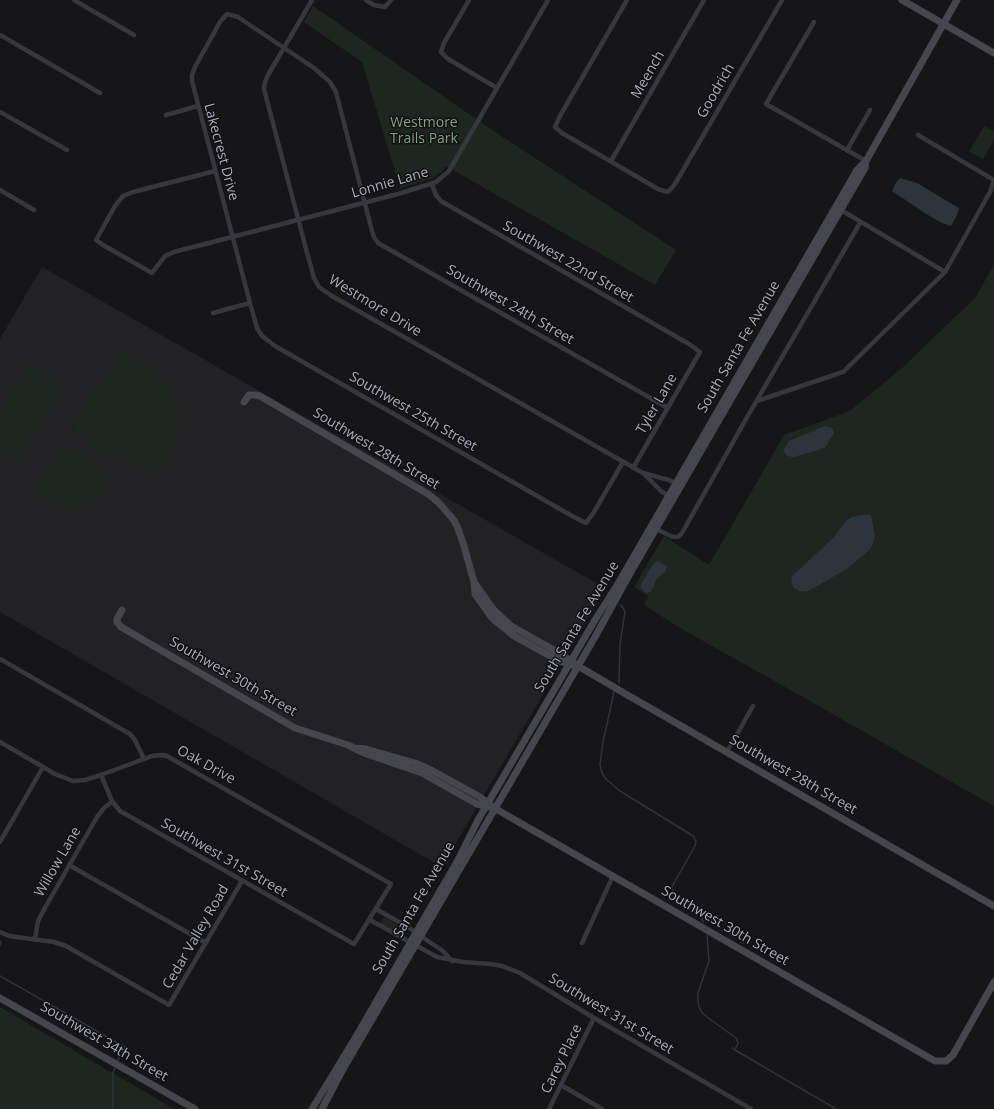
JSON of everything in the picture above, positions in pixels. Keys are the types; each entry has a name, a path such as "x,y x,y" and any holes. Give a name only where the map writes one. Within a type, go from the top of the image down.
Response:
{"main road":[{"path":"902,0 994,53"},
{"name":"South Santa Fe Avenue","path":"322,1109 488,805 602,608 671,497 857,170 866,161 957,0"},
{"name":"South Santa Fe Avenue","path":"678,484 865,168 866,161"},
{"name":"Southwest 28th Street","path":"244,402 249,395 260,396 415,486 438,502 453,519 461,535 474,582 475,594 488,612 501,626 514,636 559,662 570,663 578,666 994,906"},
{"name":"South Santa Fe Avenue","path":"418,934 496,808 656,529 671,497"},
{"name":"Southwest 30th Street","path":"122,610 117,619 117,622 121,627 295,728 422,773 477,804 488,805 496,808 935,1061 943,1062 949,1059 955,1051 994,982"},
{"name":"South Santa Fe Avenue","path":"312,1109 413,943"},
{"name":"Southwest 34th Street","path":"0,998 195,1109"}],"street":[{"path":"74,0 134,35"},
{"name":"Westmore Drive","path":"312,0 268,75 264,88 316,282 323,290 622,462 643,473 664,478 678,484"},
{"path":"366,0 374,5 385,7 391,0"},
{"path":"469,0 444,43 441,52 448,59 497,88"},
{"name":"Lonnie Lane","path":"215,171 133,192 123,196 115,206 96,240 152,273 162,259 168,254 432,184 441,179 449,171 548,0"},
{"path":"611,161 562,133 555,127 627,0"},
{"name":"Meench","path":"611,161 704,0"},
{"name":"Goodrich","path":"611,161 658,189 668,192 676,184 782,0"},
{"name":"Southwest 24th Street","path":"227,14 238,17 322,74 333,87 336,92 374,237 383,246 668,408"},
{"name":"Lakecrest Drive","path":"227,14 195,66 192,74 193,89 250,303"},
{"path":"814,22 766,104 866,161"},
{"path":"0,35 100,93"},
{"path":"166,115 198,106"},
{"path":"847,150 870,110"},
{"path":"0,112 67,150"},
{"path":"757,401 843,372 945,272 990,192 994,180 918,135"},
{"name":"Southwest 22nd Street","path":"432,184 436,195 441,201 689,344 700,352"},
{"path":"0,190 34,210"},
{"path":"840,210 945,272"},
{"path":"656,529 673,537 678,537 682,533 860,223"},
{"path":"213,313 250,303"},
{"name":"Southwest 25th Street","path":"250,303 259,332 269,342 562,510 586,522 594,512 622,462"},
{"name":"Tyler Lane","path":"633,468 700,352"},
{"name":"Westmore Drive","path":"643,473 661,491 671,497"},
{"path":"0,659 130,734 135,740 144,759"},
{"path":"727,752 753,706"},
{"name":"Oak Drive","path":"0,742 42,767 63,778 73,781 85,780 101,775 152,756 162,755 173,759 391,884 376,909"},
{"path":"0,842 42,767"},
{"name":"Southwest 31st Street","path":"101,775 112,802 123,813 354,944 370,920 437,957 452,961 490,964 514,970 751,1109"},
{"name":"Willow Lane","path":"35,939 36,926 41,915 69,865 97,817 104,808 112,802"},
{"path":"69,865 206,943"},
{"path":"582,943 613,876"},
{"name":"Cedar Valley Road","path":"35,939 54,942 66,946 169,1005 242,881"},
{"path":"370,920 376,909 443,951 452,961"},
{"path":"0,932 9,936 35,939"},
{"name":"Carey Place","path":"549,1109 594,1018"},
{"path":"561,1086 602,1109"}],"shaded area":[{"path":"900,178 917,183 957,207 959,209 951,226 928,215 892,191"},
{"path":"42,267 605,588 442,867 0,612 0,339"},
{"path":"825,426 832,428 834,433 825,448 794,457 787,456 783,451 789,441"},
{"path":"868,514 871,515 875,536 872,546 868,551 848,568 807,591 799,591 794,588 791,582 792,576 833,538 847,520 852,517"},
{"path":"658,561 667,566 665,572 657,578 651,592 646,593 640,587 649,570 654,563"}],"green space":[{"name":"Westmore Trails Park","path":"313,6 492,130 676,250 655,285 446,166 442,172 431,179 400,188 362,62 304,22"},
{"path":"984,126 994,131 994,140 983,159 969,152"},
{"path":"994,264 994,806 680,628 644,605 648,596 634,587 664,536 709,565 784,435 850,411 902,368 976,297"},
{"path":"123,351 157,372 173,392 179,406 180,424 176,440 157,477 128,460 103,454 94,449 76,433 76,423 83,410 82,407 88,398 106,381"},
{"path":"28,364 63,386 17,462 0,451 0,410"},
{"path":"69,448 114,473 95,501 84,508 75,510 57,507 34,493 61,450"},
{"path":"384,918 403,928 404,932 399,935 382,925 381,921"},
{"path":"0,1007 174,1109 0,1109"}],"waterway":[{"path":"619,683 620,645 625,611 621,605"},
{"path":"614,692 603,742 600,764 602,773 606,779 620,791 694,837 696,842 695,846 672,887 673,892 676,895 700,911 703,922"},
{"path":"707,935 709,961 698,993 699,1007 703,1014 736,1038 738,1043 735,1050 732,1048"},
{"path":"0,945 1,941"},
{"path":"0,976 125,1047 117,1062"},
{"path":"735,1050 836,1109"},
{"path":"113,1109 113,1072 116,1066"}]}
